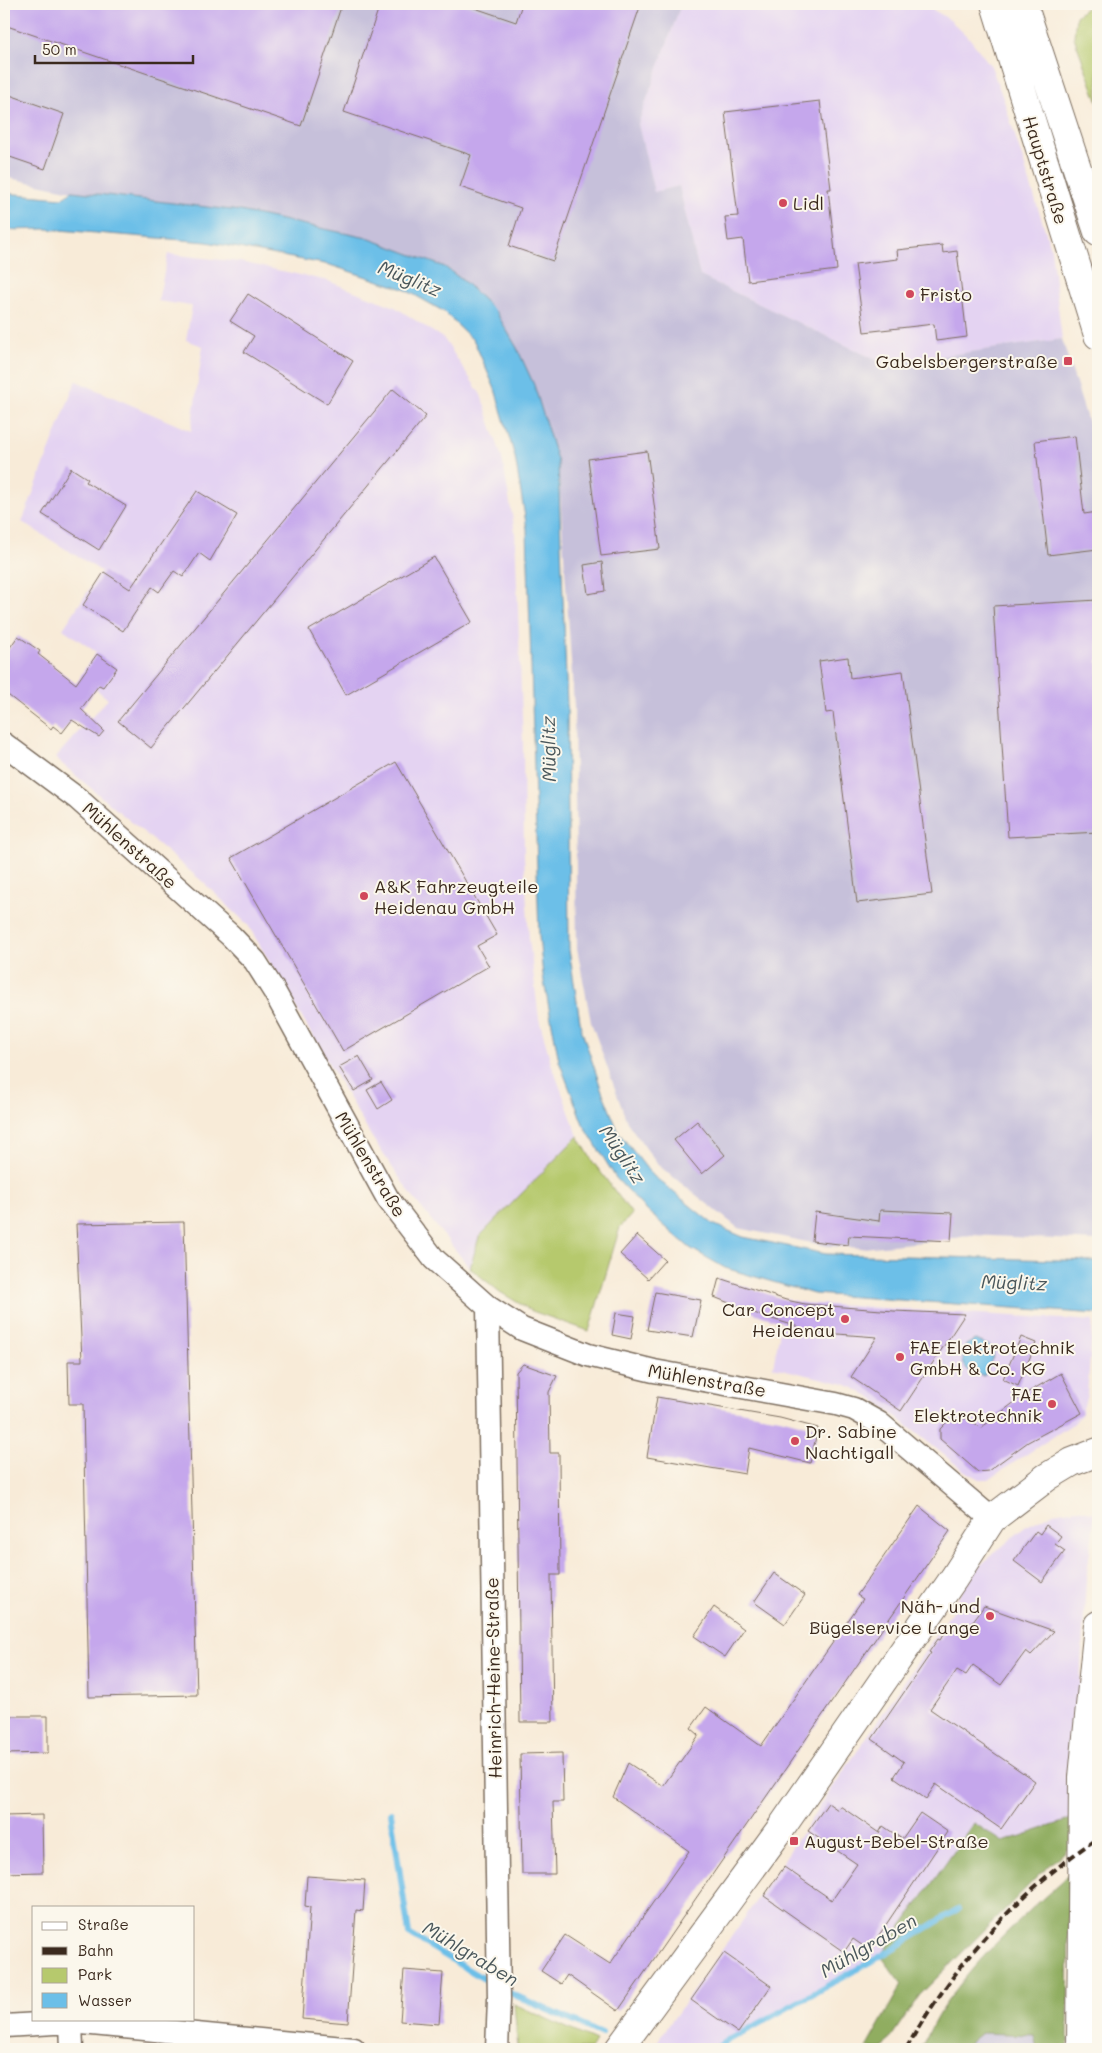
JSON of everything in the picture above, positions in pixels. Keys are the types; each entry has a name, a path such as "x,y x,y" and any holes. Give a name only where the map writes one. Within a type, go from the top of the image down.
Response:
{"main road":[{"name":"Hauptstraße","path":"995,4 1098,335"},
{"name":"Hauptstraße","path":"1023,4 1098,232"},
{"path":"625,2041 779,1831 954,1578 992,1519 1048,1477 1072,1462 1098,1452"},
{"path":"1081,2049 1083,1777 1098,1625"}],"street":[{"name":"Mühlenstraße","path":"4,744 78,799 232,936 255,961 274,991 388,1199 434,1259 488,1307 522,1329 588,1355 654,1371 836,1404 854,1409 880,1423 992,1519"},
{"name":"Heinrich-Heine-Straße","path":"488,1307 499,1998 497,2049"},
{"path":"5,2026 71,2022 354,2049"},
{"path":"71,2022 72,2049"}],"shaded area":[{"path":"4,4 681,4 638,124 654,192 679,186 700,276 885,364 1062,339 1098,454 1098,1241 971,1235 951,1239 863,1248 827,1246 738,1228 658,1165 627,1122 591,1022 577,948 574,706 558,463 534,385 517,348 496,312 446,267 367,238 240,211 72,191 4,177"},
{"path":"681,4 924,4 950,20 970,39 991,66 1004,101 1051,249 1062,339 885,364 700,276 679,186 654,192 638,124"},
{"path":"168,254 240,262 328,281 395,307 444,339 481,395 502,458 515,532 523,743 524,856 529,939 539,1019 551,1063 578,1136 480,1237 470,1268 412,1196 371,1136 248,925 203,882 55,758 108,699 80,676 96,652 63,629 101,571 22,522 76,381 191,431 203,346 186,340 192,306 158,301"},
{"path":"786,1299 805,1303 1093,1321 1087,1395 1081,1415 1071,1425 989,1479 979,1479 963,1470 870,1396 845,1384 773,1367"},
{"path":"1077,1509 1095,1513 1086,1581 1072,1819 1003,1842 974,1823 881,1956 719,2049 652,2049 741,1923 952,1611 970,1574 1025,1527 1053,1513"},
{"path":"981,2033 1034,2035 1037,2049 961,2049"}],"green space":[{"path":"1091,4 1098,4 1098,103 1074,37 1076,16"},
{"path":"578,1136 593,1162 632,1214 620,1227 589,1331 532,1311 500,1292 470,1268 479,1237"},
{"path":"1072,1819 1075,1843 1039,1875 919,1996 883,2049 866,2048 902,1984 881,1956 974,1823 1003,1842"},
{"path":"1069,1875 1068,2049 1037,2049 1034,2035 981,2033 961,2049 920,2049 941,2011 972,1970 1019,1921"},
{"path":"514,2004 596,2041 591,2049 518,2049"}],"water":[{"name":"Müglitz","path":"72,191 240,211 367,238 445,267 466,283 496,312 517,348 534,385 558,463 567,705 569,950 581,1028 602,1091 619,1133 651,1174 713,1224 743,1237 826,1254 1098,1261 1098,1314 814,1294 725,1268 690,1248 645,1209 616,1178 583,1124 559,1061 543,976 539,936 527,529 515,457 495,389 474,341 443,311 404,289 330,265 207,242 47,229 4,230 4,193 62,198"},
{"path":"975,1340 990,1346 994,1355 984,1376 972,1372 963,1362 966,1345"}],"building":[{"path":"4,4 342,4 301,126 4,25"},
{"path":"380,4 463,4 516,22 522,4 641,4 553,261 509,246 521,208 460,187 471,155 344,112"},
{"path":"4,93 64,114 45,169 4,155"},
{"name":"Lidl","path":"820,101 831,189 828,189 837,270 748,281 743,239 728,241 725,217 738,216 725,112"},
{"name":"Fristo","path":"942,245 943,253 957,251 967,337 936,341 934,324 864,332 855,264 898,259 897,250"},
{"path":"248,294 353,361 327,404 244,352 254,336 230,321"},
{"path":"393,389 426,416 151,748 118,721"},
{"path":"1075,436 1084,514 1098,512 1098,549 1048,555 1035,441"},
{"path":"647,451 660,549 601,556 588,459"},
{"path":"71,468 88,479 86,482 126,506 99,550 42,514"},
{"path":"197,491 237,515 210,561 199,553 183,577 174,571 159,592 152,587 123,631 83,605 104,572 130,589"},
{"path":"434,557 472,622 346,695 309,630"},
{"path":"602,562 605,591 588,594 584,565"},
{"path":"1098,600 1098,832 1008,837 993,606"},
{"path":"18,636 40,651 38,654 76,684 97,654 117,668 103,687 99,685 81,709 104,731 99,737 72,720 62,733 53,726 51,729 4,692 4,656"},
{"path":"848,657 850,678 903,671 932,894 857,903 833,712 826,713 819,661"},
{"name":"A&K Fahrzeugteile Heidenau GmbH","path":"396,762 497,935 477,946 489,966 343,1051 231,858"},
{"path":"359,1056 373,1080 354,1091 339,1067"},
{"path":"381,1082 392,1100 378,1109 367,1090"},
{"path":"697,1121 725,1155 702,1174 674,1140"},
{"path":"880,1210 953,1213 951,1241 849,1236 848,1245 812,1241 815,1212 879,1221"},
{"path":"184,1222 197,1695 89,1697 83,1404 69,1404 68,1361 82,1361 76,1224"},
{"path":"637,1235 665,1260 648,1279 620,1254"},
{"path":"719,1278 786,1300 805,1304 965,1314 901,1411 851,1377 877,1337 798,1331 799,1327 762,1316 714,1297"},
{"path":"655,1292 701,1300 693,1337 647,1330"},
{"path":"616,1313 635,1316 631,1339 612,1335"},
{"path":"1021,1337 1036,1343 1018,1386 1003,1379"},
{"path":"523,1364 557,1376 549,1392 550,1453 559,1453 560,1575 551,1575 553,1722 520,1722 516,1372"},
{"path":"1061,1373 1082,1413 1028,1442 988,1471 978,1472 940,1439 940,1429 947,1422 968,1418 981,1428 1025,1394"},
{"path":"657,1397 780,1418 818,1428 810,1463 749,1448 745,1474 647,1457"},
{"path":"919,1506 950,1531 618,2011 567,1975 561,1984 541,1971 565,1935 610,1964 689,1851 613,1797 628,1763 663,1786 699,1735 691,1728 706,1707 761,1746 863,1599 857,1595"},
{"path":"1046,1525 1061,1536 1055,1544 1065,1551 1042,1582 1014,1561 1036,1531 1040,1534"},
{"path":"774,1573 805,1595 785,1624 754,1602"},
{"path":"984,1606 1054,1631 1031,1655 1026,1651 1001,1685 973,1665 966,1675 957,1670 930,1709 1035,1781 1001,1829 936,1784 926,1799 894,1777 904,1762 872,1739 931,1653 929,1652 938,1639 940,1640 949,1627 962,1636"},
{"path":"714,1607 744,1629 725,1657 694,1636"},
{"path":"4,1716 48,1716 48,1753 4,1754"},
{"path":"562,1753 563,1802 553,1802 555,1874 522,1874 520,1754"},
{"path":"828,1803 838,1810 840,1806 879,1833 883,1826 902,1839 920,1813 948,1832 869,1950 853,1939 844,1952 764,1896 784,1867 832,1900 857,1864 808,1831"},
{"path":"42,1815 43,1872 4,1873 4,1816"},
{"path":"307,1876 365,1880 363,1911 356,1910 348,2023 302,2019 310,1907 305,1906"},
{"path":"724,1953 771,1986 738,2033 691,2000"},
{"path":"404,1970 443,1973 439,2024 400,2021"}],"waterway":[{"name":"Mühlgraben","path":"391,1813 409,1934 494,1985"},
{"name":"Mühlgraben","path":"713,2049 881,1956 958,1909"},
{"name":"Mühlgraben","path":"503,1990 602,2034"}],"railway":[{"path":"906,2049 924,2018 945,1988 990,1932 1014,1906 1041,1882 1098,1838"}],"place":[{"name":"Lidl","path":"783,203"},
{"name":"Fristo","path":"910,294"},
{"name":"Gabelsbergerstraße","path":"1068,361"},
{"name":"A&K Fahrzeugteile Heidenau GmbH","path":"364,896"},
{"name":"Car Concept Heidenau","path":"845,1319"},
{"name":"FAE Elektrotechnik GmbH & Co. KG","path":"900,1357"},
{"name":"FAE Elektrotechnik","path":"1052,1404"},
{"name":"Dr. Sabine Nachtigall","path":"795,1441"},
{"name":"Näh- und Bügelservice Lange","path":"990,1616"},
{"name":"August-Bebel-Straße","path":"794,1841"}]}
